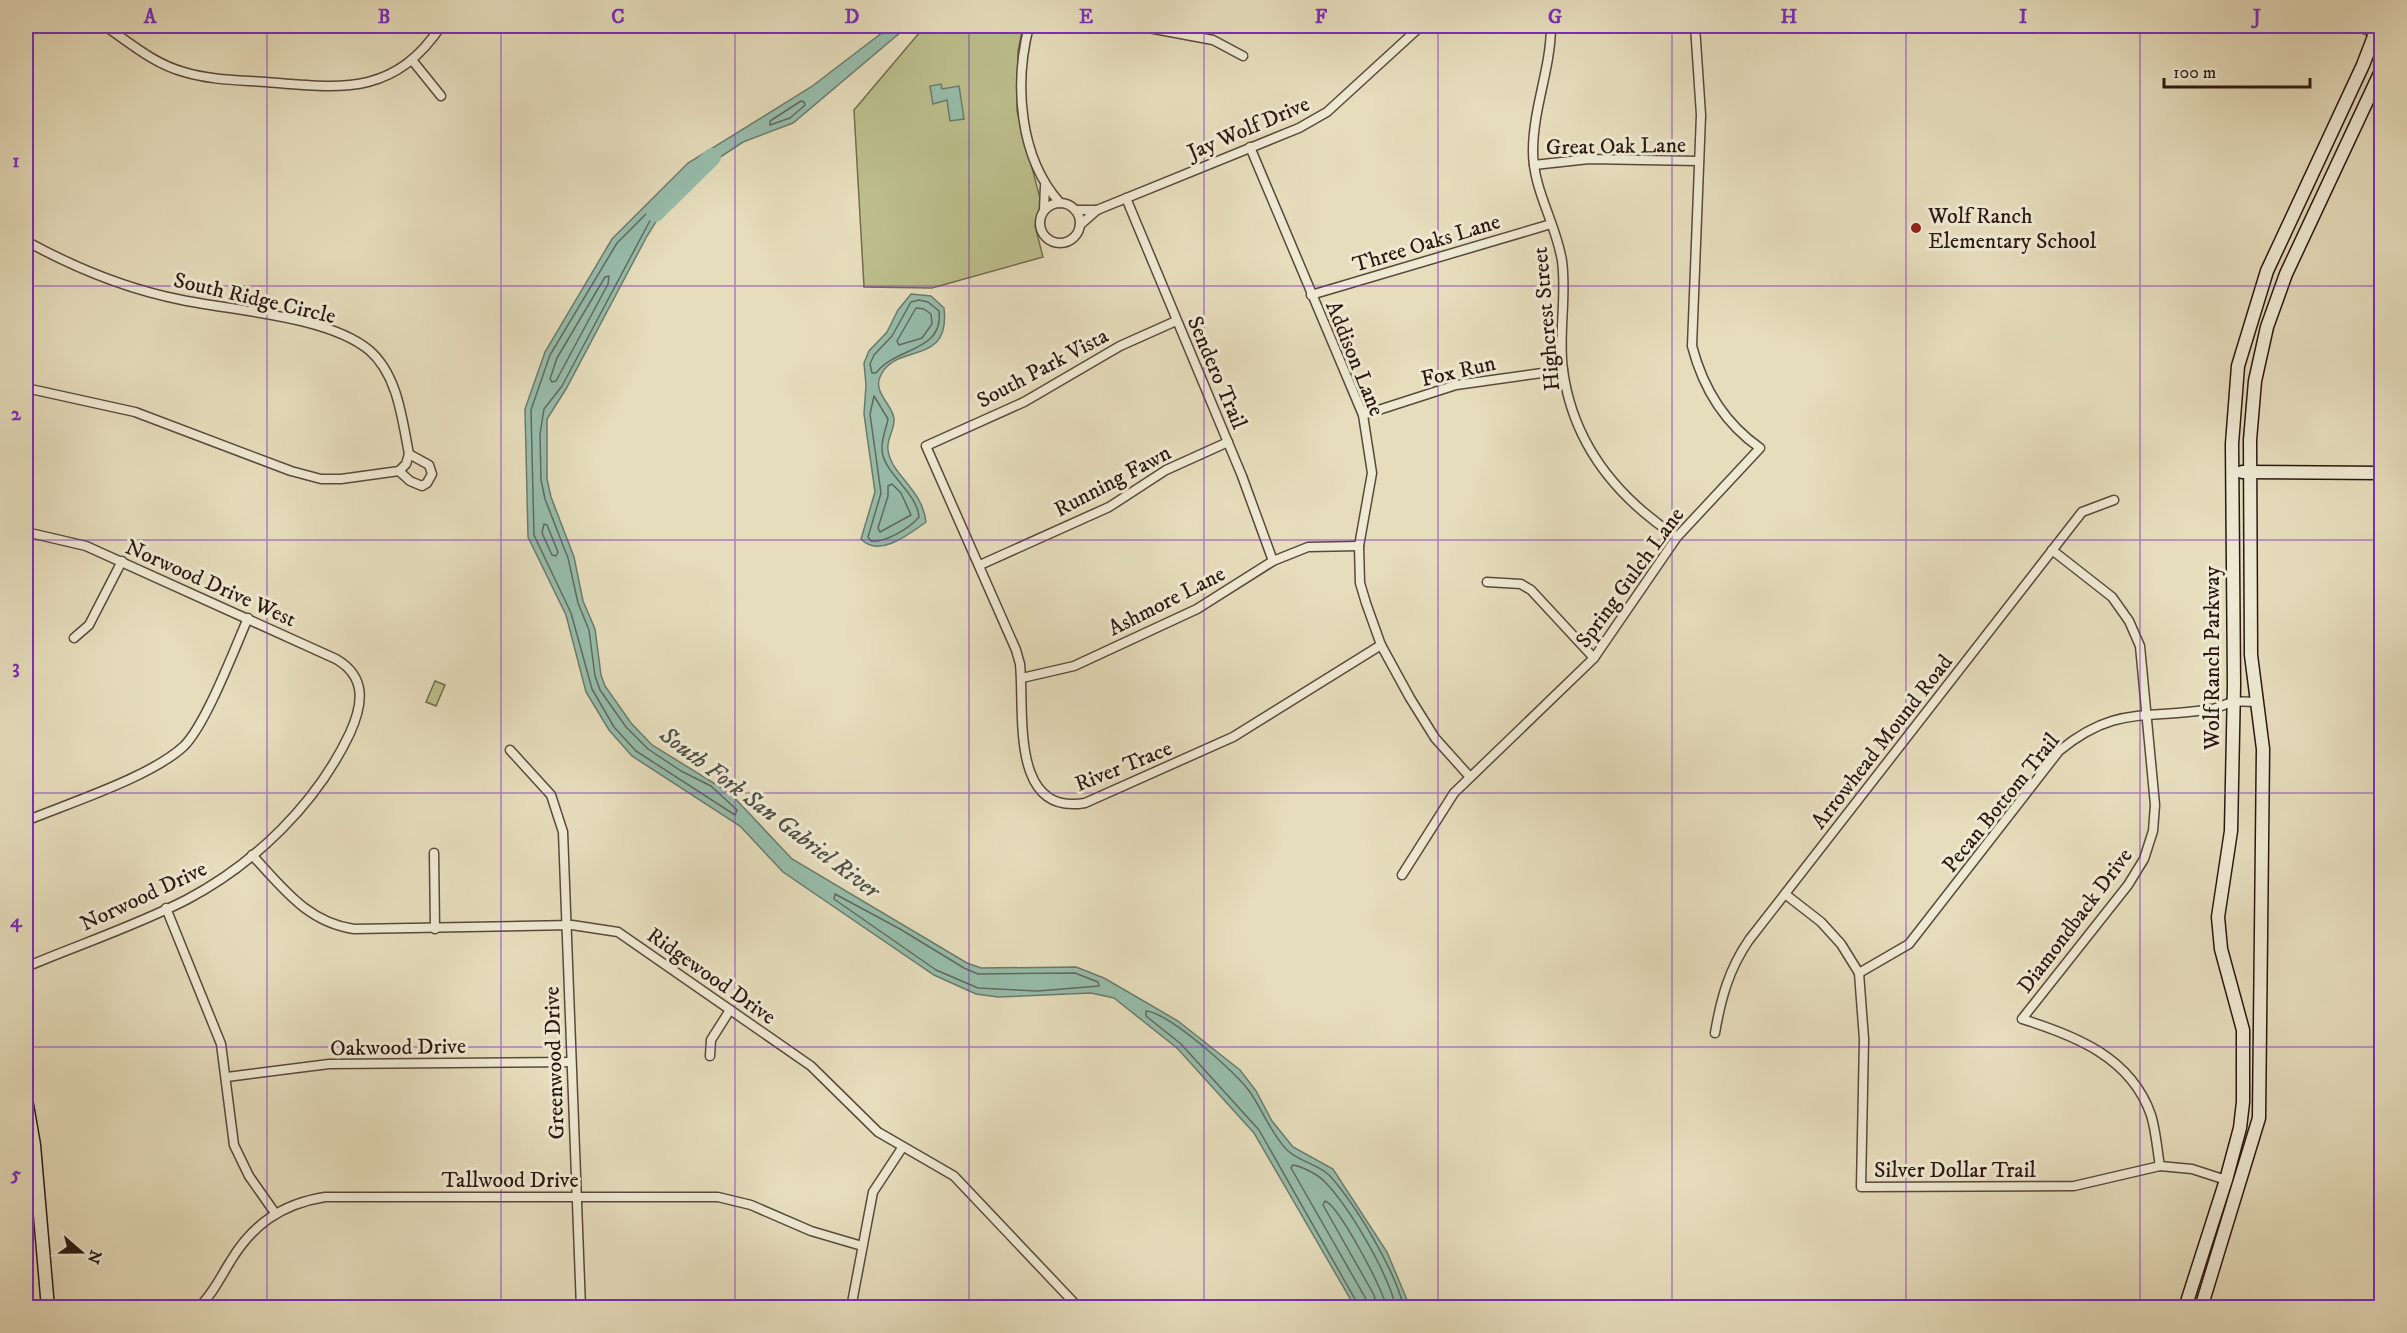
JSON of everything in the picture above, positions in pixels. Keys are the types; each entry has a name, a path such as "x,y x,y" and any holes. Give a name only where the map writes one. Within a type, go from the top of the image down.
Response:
{"street":[{"path":"105,26 159,62 184,72 215,79 322,88 357,86 380,78 412,60 441,26"},
{"path":"1029,26 1021,78 1021,101 1025,125 1046,186 1060,203 1075,210 1080,225 1070,240 1052,241 1041,228 1046,186"},
{"path":"1138,26 1213,40 1243,56"},
{"name":"Jay Wolf Drive","path":"1080,225 1097,210 1299,128 1327,112 1421,26"},
{"name":"Highcrest Street","path":"1551,26 1551,48 1535,125 1534,165 1542,200 1562,260 1563,370 1585,440 1608,479 1645,516 1677,537"},
{"name":"Spring Gulch Lane","path":"1402,875 1442,810 1470,777 1594,658 1677,537 1760,448 1744,438 1711,398 1698,371 1692,346 1701,115 1695,26"},
{"path":"2355,26 2378,31"},
{"name":"Wolf Ranch Parkway","path":"2185,1308 2226,1180 2240,1128 2243,1102 2243,1030 2221,949 2218,928 2220,896 2231,831 2232,418 2238,366 2256,302 2270,264 2378,31"},
{"path":"412,60 441,96"},
{"name":"Wolf Ranch Parkway","path":"2201,1308 2256,1129 2259,1107 2263,749 2251,655 2250,472 2251,418 2255,381 2272,310 2294,256 2382,69"},
{"name":"Addison Lane","path":"1250,147 1363,415 1372,473 1359,546 1360,583 1381,645 1436,738 1470,777"},
{"name":"Great Oak Lane","path":"1534,165 1589,159 1699,161"},
{"name":"Sendero Trail","path":"1126,198 1228,442 1273,561"},
{"path":"1044,210 1060,203"},
{"name":"Jay Wolf Drive","path":"1075,210 1097,210"},
{"name":"Three Oaks Lane","path":"1311,295 1551,224"},
{"name":"South Ridge Circle","path":"26,241 85,272 104,278 180,300 317,326 359,343 371,351 389,374 409,454"},
{"name":"South Park Vista","path":"926,446 1033,398 1120,346 1176,321"},
{"name":"Fox Run","path":"1363,415 1456,385 1563,370"},
{"path":"26,388 135,412 305,475 340,479 399,471 406,464 409,454 429,465 432,474 427,483 422,486 399,471"},
{"name":"Running Fawn","path":"980,565 1109,507 1166,470 1228,442"},
{"name":"River Trace","path":"926,446 1016,650 1022,678 1026,750 1031,779 1045,796 1062,804 1085,803 1233,737 1381,645"},
{"path":"2232,472 2382,473"},
{"name":"Arrowhead Mound Road","path":"1715,1034 1725,986 1734,961 2082,512 2114,500"},
{"name":"Norwood Drive West","path":"26,532 86,546 248,618 342,663 354,673 361,693"},
{"name":"Ashmore Lane","path":"1022,678 1074,666 1197,609 1273,561 1308,547 1359,546"},
{"name":"Diamondback Drive","path":"2052,550 2112,597 2129,621 2140,646 2156,805 2153,831 2144,859 2128,885 2022,1018 2062,1031 2110,1057 2137,1086 2151,1115 2160,1166"},
{"path":"74,638 89,626 122,561"},
{"path":"1487,582 1521,584 1531,590 1594,658"},
{"path":"26,821 147,770 185,745 212,698 248,618"},
{"name":"Norwood Drive","path":"26,966 166,908 223,878 252,855 297,812 332,770 356,722 361,693"},
{"name":"Pecan Bottom Trail","path":"1859,973 1909,944 2059,751 2098,724 2145,713 2213,709 2233,702 2257,702"},
{"name":"Greenwood Drive","path":"510,750 551,795 563,832 581,1308"},
{"path":"434,853 435,929"},
{"name":"Ridgewood Drive","path":"252,855 300,907 321,920 354,929 567,926 618,932 811,1066 878,1132 902,1148 932,1162 970,1190 1079,1308"},
{"name":"Silver Dollar Trail","path":"1785,894 1821,922 1841,945 1859,973 1864,1039 1861,1187 2074,1186 2160,1166 2192,1169 2226,1180"},
{"path":"166,908 216,1026 224,1053 234,1145 249,1176 274,1213"},
{"path":"710,1056 711,1040 730,1010"},
{"name":"Oakwood Drive","path":"227,1077 329,1064 571,1062"},
{"path":"26,1099 34,1145 48,1308"},
{"path":"851,1308 873,1192 902,1148"},
{"path":"2226,1180 2240,1184"},
{"name":"Tallwood Drive","path":"198,1308 214,1288 241,1243 274,1213 291,1205 331,1196 576,1198 692,1196 734,1200 811,1231 862,1246"}],"shaded area":[{"path":"925,26 1023,26 1018,51 1017,111 1040,198 1040,212 1035,226 1043,257 932,288 864,287 854,110"},
{"path":"435,681 445,685 436,706 426,702"}],"water":[{"path":"891,26 908,26 793,123 743,142 690,177 673,194 647,236 566,389 547,419 547,479 551,497 574,557 583,601 595,629 601,675 605,686 631,723 652,745 730,793 792,859 967,963 981,968 1076,967 1104,978 1178,1021 1240,1070 1256,1091 1272,1121 1293,1147 1333,1169 1387,1252 1410,1307 1355,1307 1254,1133 1177,1048 1114,998 1091,993 998,997 976,994 934,975 783,872 740,826 632,756 609,730 586,692 566,615 528,537 525,409 545,352 612,239 688,163 811,87"},
{"path":"941,84 942,89 959,86 964,119 950,121 947,100 933,104 930,86"},
{"path":"911,294 931,296 944,308 944,327 939,339 931,347 897,359 887,366 880,377 879,388 894,419 888,446 890,459 919,500 926,522 894,542 876,546 861,539 875,492 864,414 866,385 864,363 869,351 887,332 898,310"}],"waterway":[{"name":"South Fork San Gabriel River","path":"655,213 712,157"}],"place":[{"name":"Wolf Ranch Elementary School","path":"1916,228"}]}
